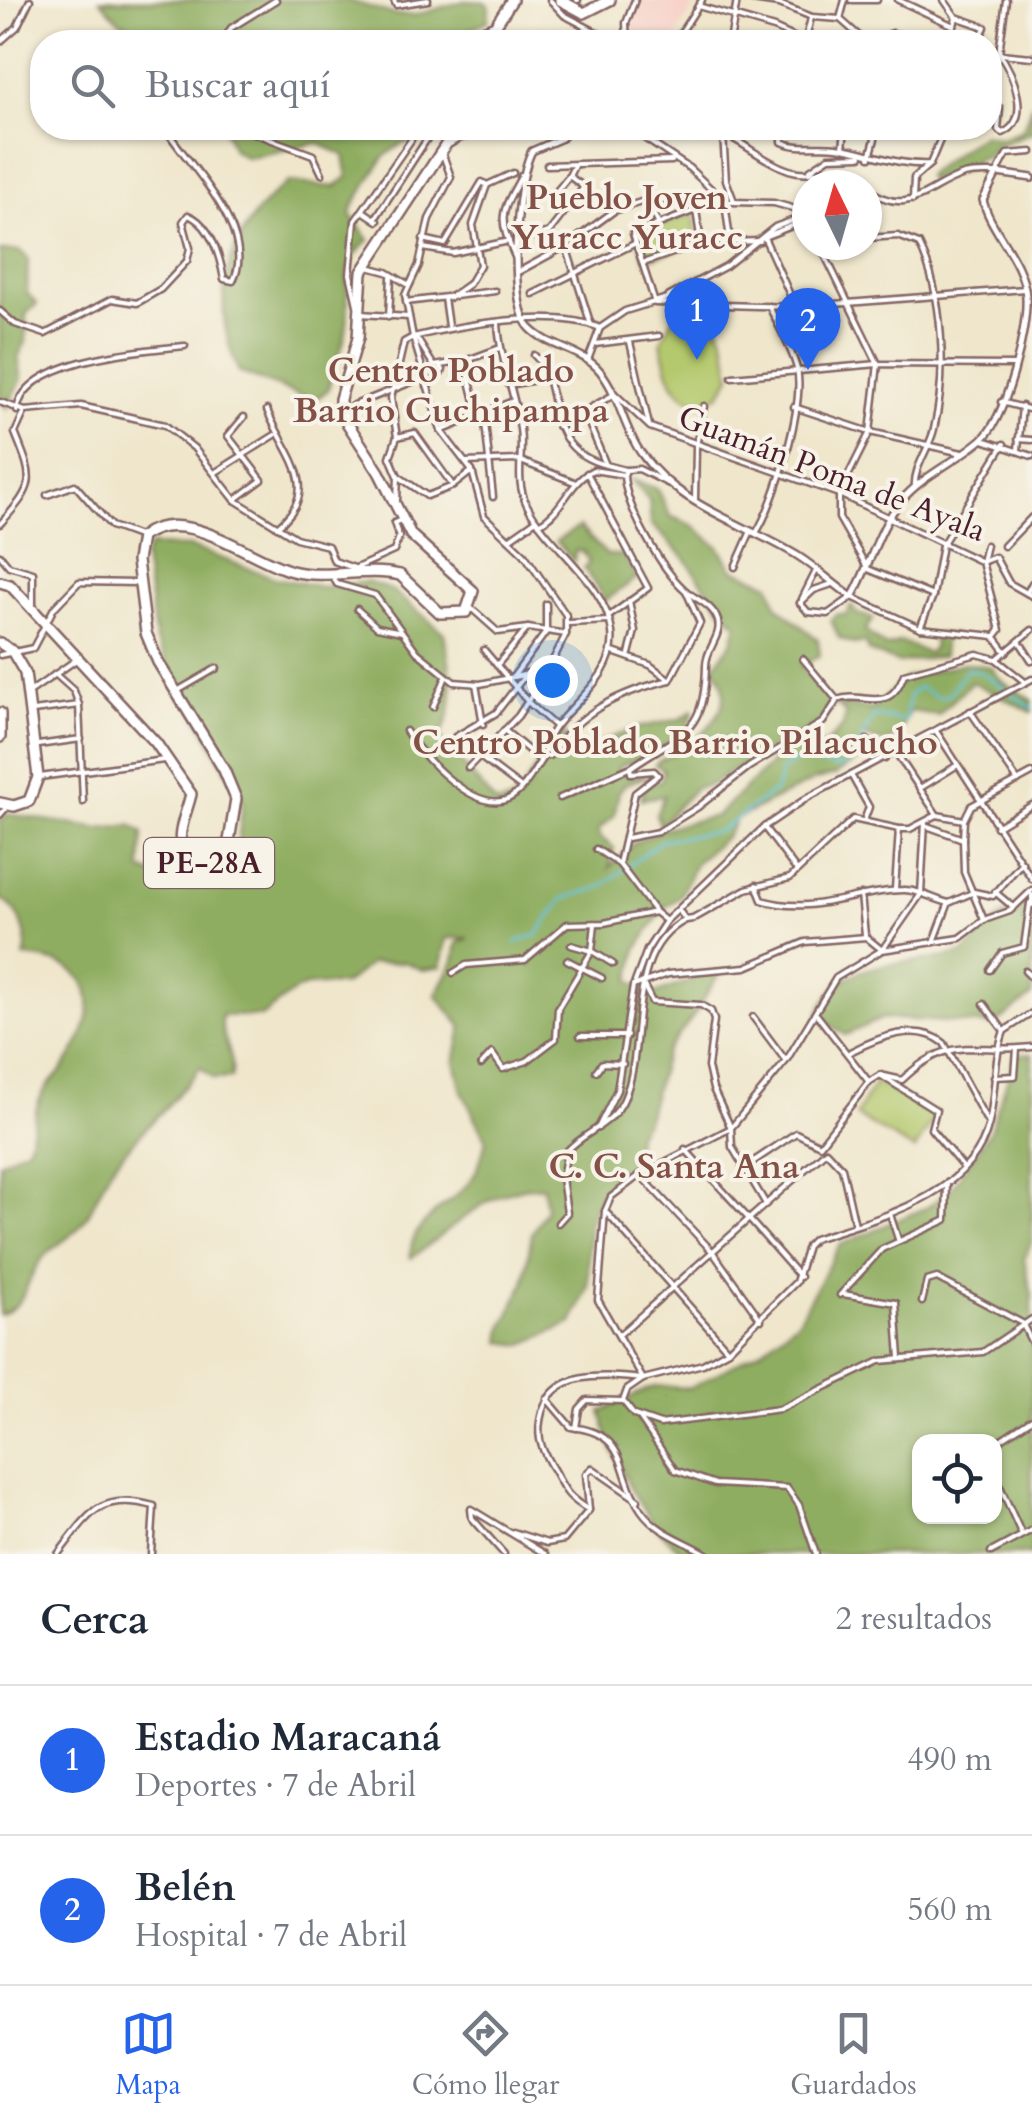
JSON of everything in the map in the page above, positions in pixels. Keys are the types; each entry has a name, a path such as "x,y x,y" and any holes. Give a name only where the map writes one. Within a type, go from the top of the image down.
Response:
{"highway":[{"path":"486,30 496,26 512,0"},
{"path":"560,0 584,13 610,0"},
{"path":"141,537 155,529 177,526 292,571 400,576 440,613 449,616 470,607 471,587 412,535 380,472 340,412 340,399 356,351 364,266 439,151 455,140"},
{"name":"PE-28A","path":"0,582 10,585 34,610 169,759 191,794 180,832 182,849 189,860 210,863 230,841 236,798 146,633 136,549 141,537"},
{"path":"0,643 23,666 38,777 29,802 4,805"},
{"path":"0,713 0,737"}],"street":[{"path":"0,42 18,27 30,0"},
{"path":"229,30 276,0"},
{"path":"550,0 564,15 590,30"},
{"path":"626,30 635,0"},
{"path":"683,30 702,0"},
{"path":"731,30 737,0"},
{"path":"752,0 779,2 812,17 840,19 854,30"},
{"path":"840,19 848,0 877,0"},
{"path":"898,0 954,26 956,17"},
{"path":"944,0 956,17 985,27 984,30"},
{"path":"1002,30 1006,0"},
{"path":"395,3 426,1"},
{"path":"698,6 778,30"},
{"path":"808,30 812,17"},
{"path":"1002,53 1032,57"},
{"path":"1002,57 1018,80 1023,105 1018,122 1002,132"},
{"path":"0,310 15,324 45,334 112,300 137,304 152,297 187,261 190,248 183,222 188,215 201,224 221,257 224,279 232,281 240,258 236,235 172,140"},
{"path":"272,140 313,155 322,174"},
{"path":"409,317 360,311 352,298 350,274 355,222 411,140"},
{"path":"363,211 377,220 426,140"},
{"path":"518,269 502,212 532,151 557,140"},
{"path":"647,140 725,202 730,240"},
{"path":"721,140 726,180 734,201"},
{"path":"737,140 787,169 798,170"},
{"path":"784,140 791,146 844,148 870,157"},
{"path":"844,140 844,148"},
{"path":"870,157 875,140"},
{"path":"913,200 914,178 930,164 940,140"},
{"path":"439,151 449,164 451,177 423,239 406,302 424,377 441,432 472,471 484,516 524,554 568,622 566,634 529,703 468,768"},
{"path":"800,604 808,612 828,614 852,597 888,520 915,487 984,440 1016,365 1025,289 1006,241 983,204 1007,154 1032,152"},
{"path":"811,170 830,157 930,164"},
{"path":"547,165 675,160"},
{"path":"566,209 551,198 574,166"},
{"path":"524,171 518,298 525,323 533,332 588,360 615,394 641,454 672,485 695,502 754,532 852,597 920,628 994,636 1006,652"},
{"path":"882,197 913,200 962,175 997,172 1032,178"},
{"path":"446,298 476,275 480,266 473,225 487,185 513,173"},
{"path":"519,240 549,232 584,186 570,176"},
{"path":"423,239 445,244 482,182 487,185"},
{"path":"518,269 566,246 614,211 646,200 774,203 792,211"},
{"path":"646,200 658,223"},
{"path":"699,200 696,210 701,243"},
{"path":"654,303 633,234 696,210"},
{"path":"588,360 600,328 625,311 654,303 726,266 775,227 792,222"},
{"path":"882,237 898,236 919,244 933,295 940,364 930,444 914,478 915,487"},
{"path":"644,263 701,243 762,239"},
{"path":"762,239 796,306"},
{"path":"423,248 454,253 509,241"},
{"path":"533,294 636,244"},
{"path":"566,246 591,324"},
{"path":"827,260 878,364 870,432 839,494 840,518 868,569 933,596"},
{"path":"364,266 408,285"},
{"path":"389,317 391,276"},
{"path":"654,303 796,306 1025,289"},
{"path":"406,302 494,291"},
{"path":"446,298 448,326"},
{"path":"735,567 780,472 794,408 798,370 769,305"},
{"path":"0,402 25,412 82,406 134,414 181,436 216,472 235,500 306,542 328,546 334,561 352,571 394,551 399,537 394,523 399,515 398,476 390,456 397,437 392,391 404,342 448,326 525,323 591,324 600,328"},
{"path":"406,731 414,745 460,789 499,801 523,788 556,727 586,698 610,650 609,619 593,588 538,522 520,489 520,430 498,324"},
{"path":"595,344 659,336"},
{"path":"415,337 434,366 443,370 427,386"},
{"path":"630,342 650,427"},
{"path":"16,410 23,389 78,363 186,346"},
{"path":"434,366 465,361 500,348"},
{"path":"534,355 546,378 558,426 589,461 625,473 648,541 701,617 670,680 616,696 576,724 549,756 542,758"},
{"path":"465,361 481,413 493,497"},
{"path":"732,376 878,364 1016,365"},
{"path":"352,406 424,377"},
{"path":"509,385 546,378"},
{"path":"558,426 615,394"},
{"name":"Guamán Poma de Ayala","path":"615,394 650,427 839,494 982,562 996,558 1009,584 1030,594"},
{"path":"441,432 513,401"},
{"path":"1002,402 1032,410"},
{"path":"695,502 696,446 704,406"},
{"path":"1018,450 1022,406"},
{"path":"794,408 870,432 962,453"},
{"path":"267,410 301,476 303,490 291,516 278,526"},
{"path":"0,524 18,505 31,474 29,458 15,433 25,412"},
{"path":"584,414 606,465"},
{"path":"235,500 262,480 228,434 244,417"},
{"path":"216,472 277,434"},
{"path":"397,437 415,434 453,486"},
{"path":"1018,439 1032,440"},
{"path":"984,440 1032,456"},
{"path":"920,628 933,596 942,545 1004,444"},
{"path":"466,462 520,461 574,482"},
{"path":"509,540 553,516 574,482 587,473 639,470 672,485"},
{"path":"398,476 427,496 453,486 472,471"},
{"path":"568,622 609,619 648,588 587,473"},
{"path":"459,481 464,488"},
{"path":"47,495 75,485 111,526 141,537"},
{"path":"1004,546 1032,517"},
{"path":"986,545 982,562 1000,630 994,636"},
{"path":"0,555 8,566 33,573 34,610"},
{"path":"800,604 816,572"},
{"path":"332,575 337,584 375,596 445,678 476,684 548,670"},
{"path":"0,655 32,648 54,608 79,582 140,582"},
{"path":"1030,594 1032,583"},
{"path":"800,604 814,590 832,584"},
{"path":"560,798 630,768 682,734 707,696 706,661 718,622 697,596 686,591"},
{"path":"628,654 635,631 630,601"},
{"path":"510,678 546,632 546,604"},
{"path":"470,607 498,632 528,628 566,634"},
{"path":"357,609 378,627 402,632"},
{"path":"497,666 528,628"},
{"path":"996,659 1032,630"},
{"path":"1019,641 1032,660"},
{"path":"484,650 529,703 556,727"},
{"path":"610,650 628,654 670,680"},
{"path":"837,700 880,700 895,691 904,674 977,654 996,659 1023,684"},
{"path":"804,659 837,700"},
{"path":"27,694 76,660"},
{"path":"175,692 218,668"},
{"path":"455,736 483,724 528,673"},
{"path":"55,674 74,691 79,705 84,802"},
{"path":"433,707 445,678"},
{"path":"598,1128 617,1090 633,986 647,950 666,921 680,912 702,884 764,827 850,775 897,754 1032,679"},
{"path":"476,684 483,724"},
{"path":"627,838 658,832 698,807 749,768 823,722 837,700"},
{"path":"29,711 79,705"},
{"path":"970,712 1018,781"},
{"path":"504,730 542,758"},
{"path":"936,731 1032,879"},
{"path":"33,746 81,739"},
{"path":"867,740 885,759"},
{"path":"897,754 937,815"},
{"path":"480,757 523,788"},
{"path":"38,777 82,774 169,759"},
{"path":"922,787 958,765"},
{"path":"619,864 635,792 658,775 654,771 631,773 630,768"},
{"path":"984,920 964,872 967,809 1032,773"},
{"path":"850,775 869,808 865,818"},
{"path":"0,815 4,805"},
{"path":"996,826 1032,805"},
{"path":"558,1223 567,1212 562,1178 568,1151 618,1111 633,1075 642,982 663,935 756,885 782,881 798,872 848,822 865,818 898,829 937,815 964,820"},
{"path":"925,822 934,831 963,839"},
{"path":"882,950 921,894 925,822"},
{"path":"764,827 798,872"},
{"path":"894,890 898,829"},
{"path":"596,848 619,864 666,921"},
{"path":"756,885 762,900 793,906 827,905 894,890 949,903 974,892 990,897 1022,862"},
{"path":"996,892 1014,907"},
{"path":"990,970 1002,953 1024,947 1032,892"},
{"path":"643,1380 598,1300 605,1211 611,1196 685,1149 730,1128 786,1061 836,978 882,950 960,938 1032,892"},
{"path":"861,895 866,937"},
{"path":"934,942 949,903"},
{"path":"453,974 466,964 526,960 559,928 576,922 595,924 655,912"},
{"path":"680,912 686,920"},
{"path":"481,1065 492,1053 503,1068 527,1060 556,1039 558,1008 585,966 592,950 595,924"},
{"path":"633,986 668,974 746,967 775,951 805,942 866,937 882,950"},
{"path":"571,945 592,950 613,964"},
{"path":"567,960 602,978"},
{"path":"1025,970 1032,978"},
{"path":"642,982 652,1002 701,1005 711,1011 714,1020 708,1067 730,1128 732,1147 766,1204"},
{"path":"984,1004 1004,1031"},
{"path":"589,1510 566,1496 540,1444 539,1424 547,1399 578,1378 643,1380 703,1364 728,1350 762,1320 800,1277 810,1242 890,1214 947,1183 989,1126 998,1048 1004,1031 1032,1013"},
{"path":"816,1014 850,1052 869,1082"},
{"path":"753,1017 786,1061"},
{"path":"850,1052 906,1033 932,1035 947,1049 989,1126"},
{"path":"580,1036 627,1036"},
{"path":"880,1074 902,1080 924,1060 947,1049 1032,1047"},
{"path":"994,1077 1015,1076 1017,1048"},
{"path":"596,1071 602,1064 622,1064"},
{"path":"820,1145 869,1082 880,1074"},
{"path":"880,1074 936,1110 931,1129 963,1166"},
{"path":"742,1169 796,1133 820,1145 842,1168 855,1226"},
{"path":"685,1149 800,1277"},
{"path":"619,1335 826,1151"},
{"path":"640,1175 712,1251 762,1320"},
{"path":"900,1358 896,1303 840,1294 882,1249 946,1220 947,1183"},
{"path":"605,1211 728,1350"},
{"path":"890,1214 898,1241"},
{"path":"922,1302 925,1283 933,1278 1022,1323 1032,1343"},
{"path":"641,1420 660,1424 780,1410 868,1365 900,1358 982,1352 1032,1319"},
{"path":"624,1401 627,1390 643,1380"},
{"path":"547,1399 566,1424 599,1432 614,1449 640,1509 663,1532 706,1554"},
{"path":"576,1428 579,1409 587,1400 624,1401 674,1470 715,1484 787,1488 799,1505 816,1554"},
{"path":"1002,1441 1032,1419"},
{"path":"513,1532 547,1542 564,1540 589,1510 586,1474 592,1468 638,1500"},
{"path":"1002,1491 1022,1535"},
{"path":"58,1554 96,1508 107,1502 154,1506 152,1554"},
{"path":"504,1554 470,1512 474,1509 545,1554"},
{"path":"991,1552 1032,1530"}],"shaded area":[{"path":"640,0 698,0 679,30 632,30 632,18"}],"green space":[{"path":"100,0 347,0 396,15 416,15 464,1 485,2 489,7 488,21 468,30 140,30 120,22"},
{"path":"1032,103 1032,132 994,147 988,157 978,158 969,169 929,180 926,176 974,140 1002,140 1023,130"},
{"path":"229,140 425,140 401,144 384,157 353,206 351,215 369,240 351,262 348,273 347,322 329,389 314,401 239,372 224,319 224,293 237,245 267,201 288,182 335,187 348,177 344,155 317,143 247,158 233,150"},
{"path":"694,213 697,244 645,260 637,235"},
{"path":"0,251 20,251 28,259 27,293 37,304 26,314 26,342 18,357 22,379 7,408 0,400"},
{"path":"695,310 719,328 731,376 720,394 702,404 676,388 661,341 675,315"},
{"path":"632,480 658,489 670,516 692,525 719,547 733,569 770,584 777,606 818,640 820,655 801,667 833,705 821,722 794,739 823,746 843,727 846,713 835,704 873,709 906,678 964,663 991,667 1001,681 1032,700 1032,712 972,682 938,715 910,711 898,735 884,743 863,736 861,741 870,751 835,775 815,780 736,819 727,836 696,862 680,897 663,909 637,949 630,981 652,995 693,980 692,973 720,972 666,1051 647,1118 636,1135 634,1160 600,1192 589,1224 588,1287 572,1323 522,1345 501,1342 503,1327 524,1283 532,1233 546,1210 543,1187 507,1192 489,1201 411,1258 411,1246 422,1226 472,1179 486,1139 462,1091 455,1062 462,1027 436,995 454,961 457,943 469,938 446,938 441,967 423,970 405,962 371,963 345,984 306,986 293,992 261,1017 222,1015 232,1061 231,1078 214,1079 200,1067 113,1166 80,1226 44,1256 16,1306 0,1315 0,1162 27,1147 39,1101 78,1044 89,1007 80,978 68,968 49,960 24,957 22,923 13,908 0,898 0,820 8,814 100,829 131,825 143,833 141,870 163,879 224,867 238,842 243,801 156,642 144,557 150,546 190,547 275,578 322,587 367,582 392,590 444,633 451,700 439,736 496,804 517,796 565,733 568,742 580,750 636,728 681,719 693,710 675,738 618,767 623,775 648,776 625,784 619,792 614,816 599,829 600,837 614,848 609,868 634,843 668,827 716,816 792,743 778,744 710,785 695,788 660,825 656,815 664,796 640,799 646,786 661,780 664,770 655,765 695,740 722,706 724,693 714,666 732,642 737,624 724,613 684,557 651,524 649,500"},
{"path":"579,527 607,555 624,555 637,578 605,601 584,568 589,562 583,551 575,551 574,562 556,541"},
{"path":"851,605 857,614 873,618 865,631 886,647 901,642 928,653 934,647 933,634 955,635 944,640 943,656 899,663 868,651 865,642 854,644 839,638 831,620 837,614 846,615"},
{"path":"1025,898 1024,919 1032,932 1032,996 994,1025 883,1018 845,1035 818,1017 828,996 842,981 879,966 965,953"},
{"path":"1016,1054 1032,1054 1032,1240 1024,1259 1032,1295 1032,1554 687,1554 671,1542 643,1509 621,1470 601,1411 654,1386 690,1388 763,1349 798,1320 840,1245 928,1207 950,1190 989,1133"},
{"path":"875,1082 935,1116 915,1150 856,1116"}],"waterway":[{"path":"516,942 537,935 563,899 601,887 662,840 720,831 776,790 782,770 790,764 800,761 841,768 853,757 875,716 905,721 910,694 919,687 937,697 948,695 967,669 981,672 1032,708"}],"place":[{"name":"Estadio Maracaná","path":"697,360"},
{"name":"Belén","path":"808,370"}],"district":[{"name":"Pueblo Joven Yuracc Yuracc","path":"627,218"},
{"name":"Centro Poblado Barrio Cuchipampa","path":"451,391"},
{"name":"Centro Poblado Barrio Pilacucho","path":"675,743"},
{"name":"C. C. Santa Ana","path":"674,1167"}]}
